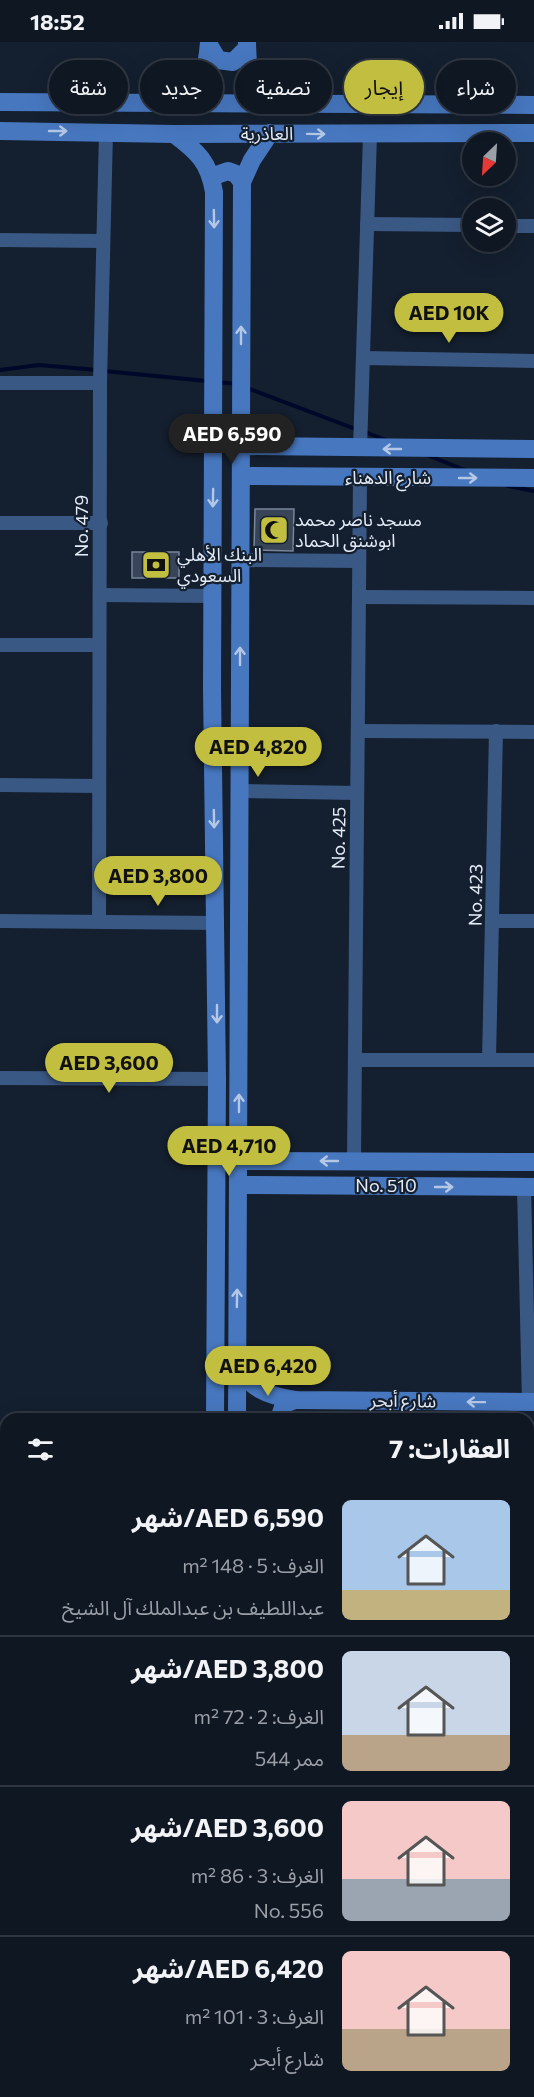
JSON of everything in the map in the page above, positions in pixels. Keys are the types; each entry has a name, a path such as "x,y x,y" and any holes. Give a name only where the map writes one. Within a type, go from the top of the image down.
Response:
{"street":[{"path":"209,44 218,60 224,62 233,62 247,45"},
{"path":"207,60 209,44"},
{"path":"247,45 248,60"},
{"name":"العاذرية","path":"0,102 140,103"},
{"name":"العاذرية","path":"332,105 436,105"},
{"name":"العاذرية","path":"516,105 534,105"},
{"path":"482,114 482,132"},
{"name":"العاذرية","path":"0,131 174,134 462,133"},
{"name":"No. 479","path":"99,921 100,383 106,132"},
{"name":"العاذرية","path":"516,133 534,133"},
{"path":"174,134 192,147 207,164 212,177 215,237 212,688 217,1079 215,1413"},
{"path":"237,1413 242,182 252,160 270,134"},
{"path":"360,449 370,135"},
{"path":"212,177 228,171 236,174 242,182"},
{"path":"367,224 462,225"},
{"path":"516,226 534,226"},
{"path":"0,240 103,241"},
{"path":"363,358 534,361"},
{"path":"215,375 241,374"},
{"path":"0,383 100,383"},
{"name":"شارع الدهناء","path":"242,446 534,450"},
{"path":"264,447 250,463 255,470 267,477"},
{"name":"شارع الدهناء","path":"241,476 534,478"},
{"name":"No. 425","path":"354,1161 360,478"},
{"path":"0,524 101,523"},
{"path":"241,560 359,561"},
{"path":"100,595 212,596"},
{"path":"359,597 534,598"},
{"path":"0,645 99,645"},
{"path":"212,688 240,688"},
{"path":"358,731 534,732"},
{"name":"No. 423","path":"489,1060 496,731"},
{"path":"0,785 99,786"},
{"path":"240,791 357,793"},
{"path":"0,921 216,923"},
{"path":"493,921 534,921"},
{"path":"355,1060 534,1060"},
{"path":"0,1078 217,1079"},
{"name":"No. 510","path":"239,1161 534,1162"},
{"path":"261,1161 248,1169 247,1175 248,1180 261,1186"},
{"name":"No. 510","path":"238,1185 529,1187"},
{"path":"529,1187 532,1402"},
{"name":"شارع أبحر","path":"236,1341 242,1374 263,1394 295,1400 532,1402"},
{"path":"281,1413 285,1404 295,1400"}],"building":[{"name":"مسجد ناصر محمد ابوشنق الحماد","path":"255,509 294,509 293,551 254,550"},
{"name":"البنك الأهلي السعودي","path":"132,552 179,552 179,578 132,578"}],"waterway":[{"path":"0,370 39,365 97,370"},
{"path":"104,371 207,381"},
{"path":"218,382 237,384"},
{"path":"247,388 358,430"},
{"path":"365,432 386,440"},
{"path":"427,455 465,470"},
{"path":"508,486 534,491"}],"place":[{"name":"مسجد ناصر محمد ابوشنق الحماد","path":"274,530"},
{"name":"البنك الأهلي السعودي","path":"156,565"}]}
